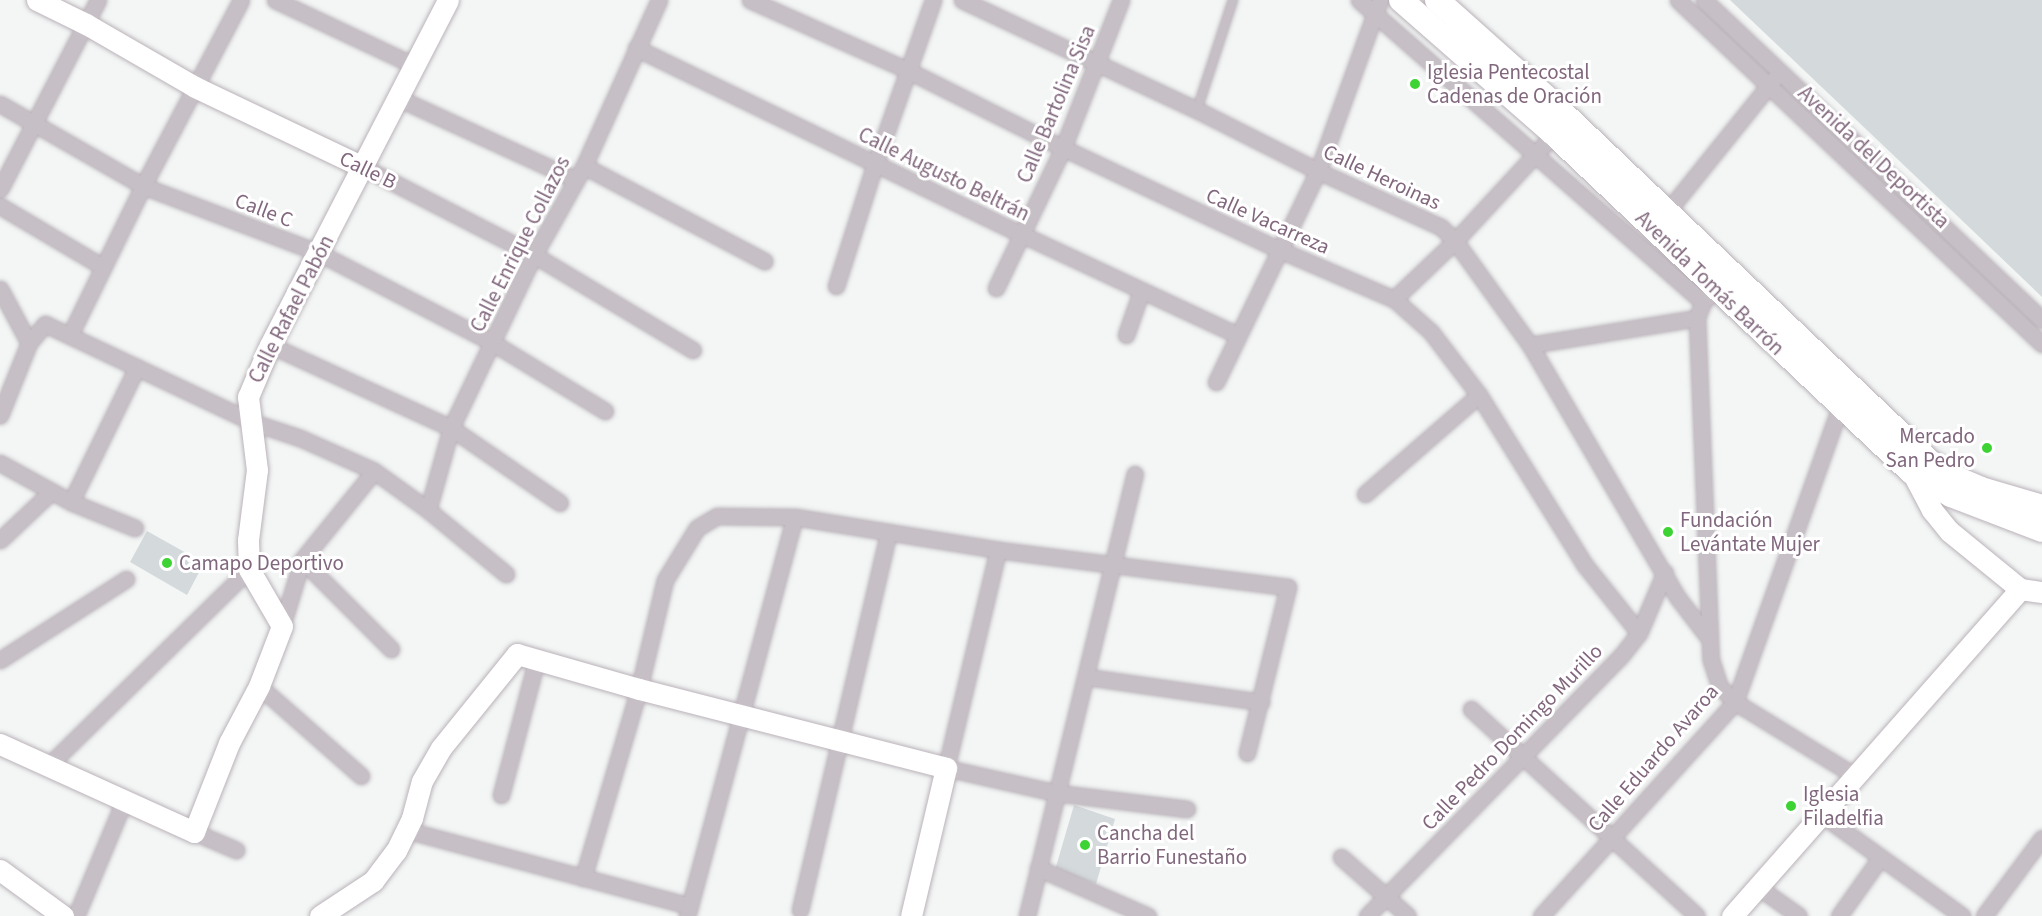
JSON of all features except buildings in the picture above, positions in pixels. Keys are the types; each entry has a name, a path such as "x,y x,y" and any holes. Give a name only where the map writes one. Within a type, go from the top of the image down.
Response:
{"main road":[{"name":"Avenida Tomás Barrón","path":"1401,0 1554,134 1660,219 1930,462 1958,479 1982,489 2042,507"},
{"name":"Avenida Tomás Barrón","path":"1445,2 1660,219 1710,295 1912,472 1951,495 2042,530"}],"street":[{"name":"Calle B","path":"37,0 86,24 195,87 363,167 534,255 693,350"},
{"path":"0,189 98,0"},
{"path":"70,335 143,186 241,0"},
{"path":"275,0 291,4 413,65"},
{"name":"Calle Rafael Pabón","path":"282,626 249,569 248,540 257,470 248,397 270,345 319,254 448,0"},
{"name":"Calle Enrique Collazos","path":"428,510 451,428 534,255 584,166 658,0"},
{"name":"Calle Vacarreza","path":"750,0 907,70 1063,148 1280,250 1394,299 1431,332 1479,395 1584,564 1639,633"},
{"path":"836,286 875,164 933,0"},
{"name":"Calle Heroinas","path":"962,0 1097,66 1197,110 1318,171 1441,227 1455,241 1530,345 1665,572 1678,598 1708,637"},
{"name":"Calle Bartolina Sisa","path":"996,288 1023,236 1063,148 1121,0"},
{"path":"1359,0 1378,6 1536,156 1710,295 1697,318 1708,637 1711,660 1720,687 1735,702 1857,777"},
{"name":"Avenida del Deportista","path":"1678,0 2042,344"},
{"name":"Avenida del Deportista","path":"1704,0 2042,320"},
{"path":"1216,382 1237,334 1318,171 1378,6"},
{"name":"Calle Augusto Beltrán","path":"636,48 1023,236 1237,334"},
{"path":"1660,219 1780,71"},
{"path":"398,98 576,180"},
{"name":"Calle C","path":"0,104 143,186 319,254 493,343 605,411"},
{"path":"1394,299 1455,241 1554,134"},
{"path":"584,166 764,261"},
{"path":"0,206 103,267"},
{"path":"0,289 29,343"},
{"path":"1126,335 1141,292"},
{"path":"1530,345 1697,318"},
{"path":"0,415 29,343 45,324 252,422 300,438 374,471 428,510 506,574"},
{"path":"270,345 451,428 560,503"},
{"path":"71,502 137,367"},
{"path":"1365,494 1479,395"},
{"name":"Calle Eduardo Avaroa","path":"1541,916 1735,702 1840,407"},
{"path":"0,464 71,502 135,528"},
{"path":"194,832 229,743 259,687 282,626 302,560 374,471"},
{"path":"1912,472 1932,510 1949,531 2020,589 2042,592"},
{"path":"1027,916 1136,474"},
{"path":"0,540 52,491"},
{"path":"583,878 639,688 665,580 697,528 717,516 795,517 998,550 1288,587 1247,753"},
{"path":"406,830 583,878 689,911 740,714 795,517"},
{"path":"800,910 889,532"},
{"path":"911,916 998,550"},
{"path":"302,560 391,649"},
{"path":"47,767 249,569"},
{"name":"Calle Pedro Domingo Murillo","path":"1367,916 1621,656 1639,633 1665,572"},
{"path":"0,660 126,579"},
{"path":"1732,916 1857,777 2020,589"},
{"path":"320,916 373,881 396,851 406,830 422,781 441,748 517,654 946,768 1057,793 1187,809"},
{"path":"501,795 537,659"},
{"path":"1087,677 1261,702"},
{"path":"259,687 361,776"},
{"path":"1472,709 1697,916"},
{"path":"0,744 236,850"},
{"path":"76,916 124,801"},
{"path":"1822,815 1962,916"},
{"path":"1984,916 2042,838"},
{"path":"1341,857 1408,916"},
{"path":"1839,916 1881,858"},
{"path":"1038,868 1148,916"},
{"path":"0,870 63,916"},
{"path":"1758,887 1799,916"}],"lane":[{"path":"1197,110 1233,0"}],"shaded area":[{"path":"1730,0 2042,0 2042,297 1971,229"},
{"name":"Camapo Deportivo","path":"147,531 204,563 187,595 130,562"},
{"name":"Cancha del Barrio Funestaño","path":"1074,805 1115,819 1096,884 1055,870"}],"place":[{"name":"Iglesia Pentecostal Cadenas de Oración","path":"1415,84"},
{"name":"Mercado San Pedro","path":"1987,448"},
{"name":"Fundación Levántate Mujer","path":"1668,532"},
{"name":"Camapo Deportivo","path":"167,563"},
{"name":"Iglesia Filadelfia","path":"1791,806"},
{"name":"Cancha del Barrio Funestaño","path":"1085,845"}]}
